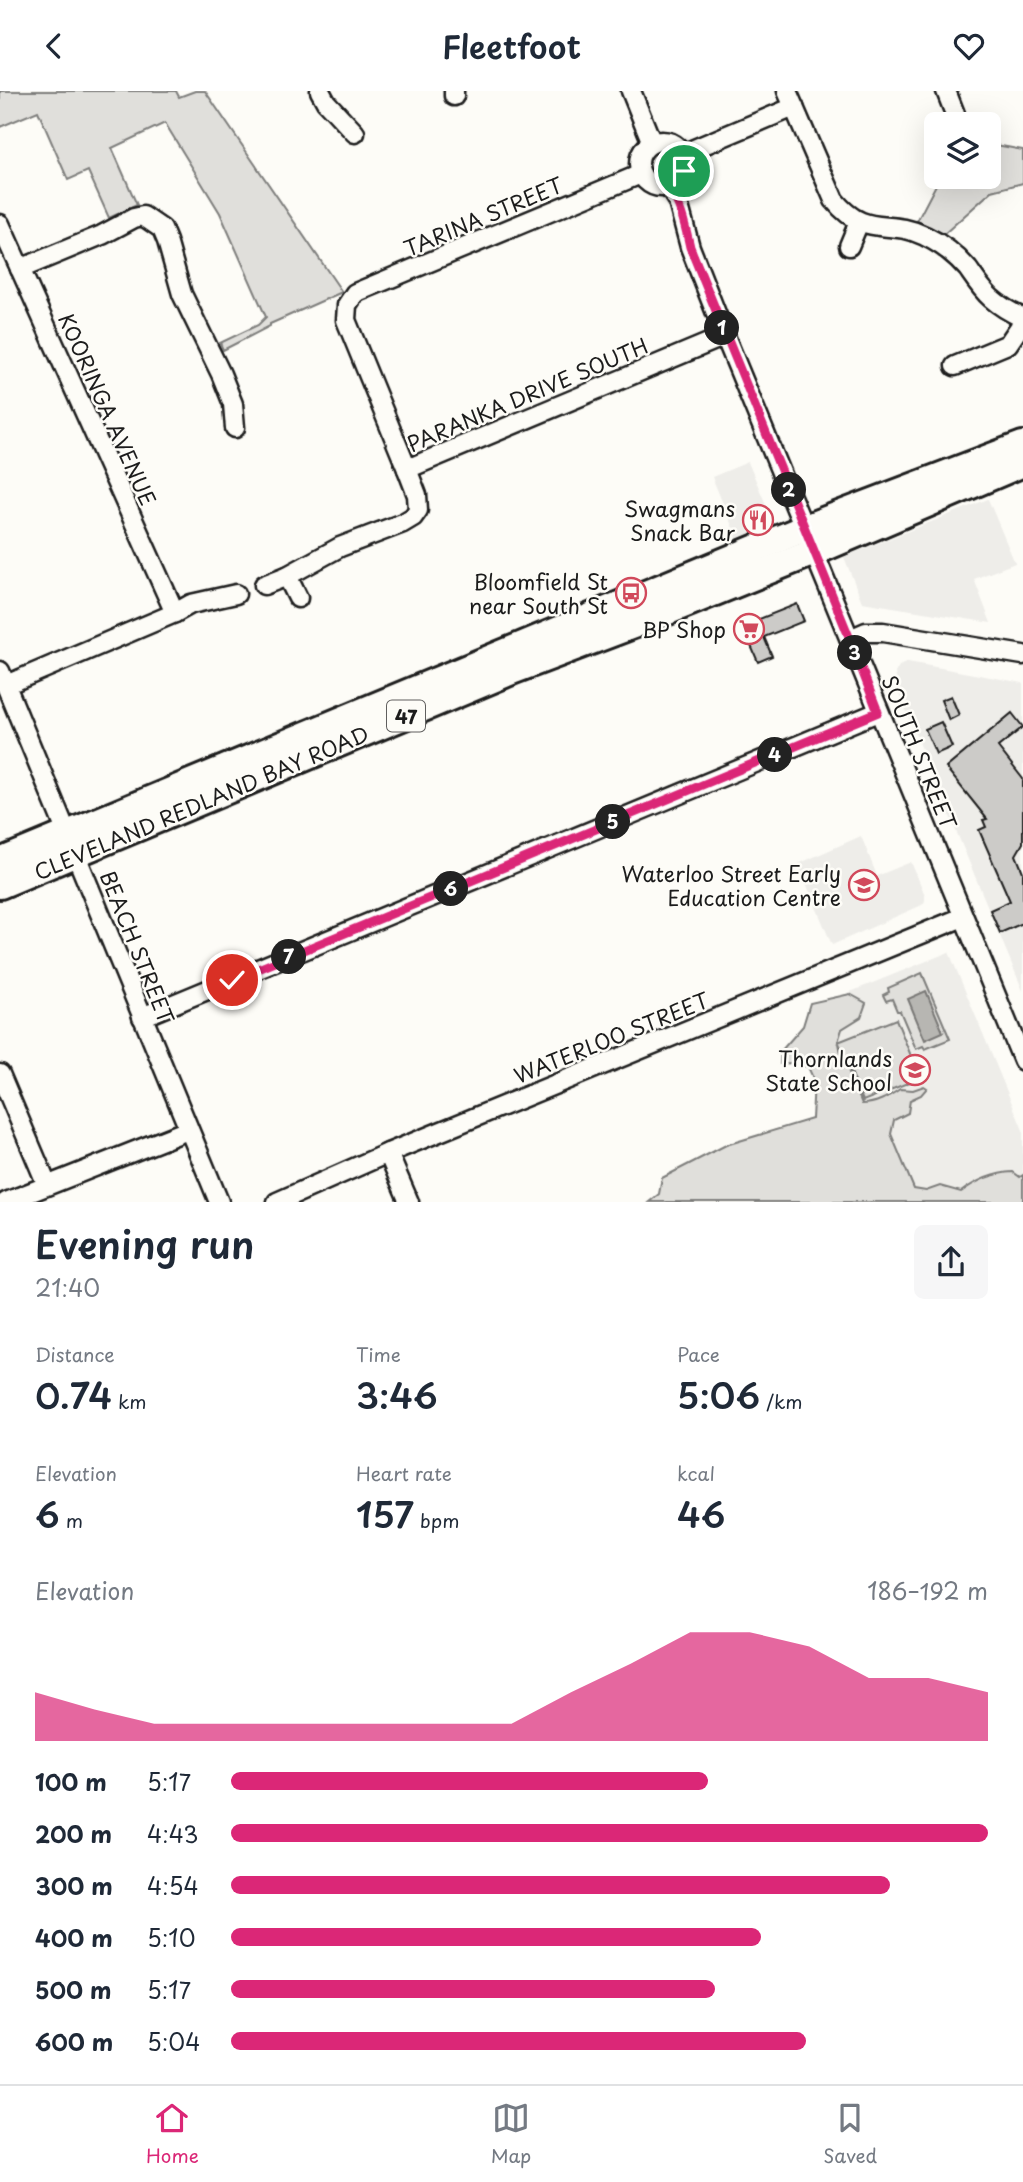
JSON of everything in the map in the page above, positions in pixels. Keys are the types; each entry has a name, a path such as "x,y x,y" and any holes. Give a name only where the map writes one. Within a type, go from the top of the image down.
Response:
{"highway":[{"name":"CLEVELAND REDLAND BAY ROAD","path":"0,862 71,844 646,620 809,540 1023,445"},
{"name":"CLEVELAND REDLAND BAY ROAD","path":"809,540 1023,464"},
{"name":"CLEVELAND REDLAND BAY ROAD","path":"0,885 71,844"}],"street":[{"path":"320,91 326,102 355,133"},
{"path":"631,91 652,143"},
{"path":"946,91 954,112"},
{"path":"683,156 790,99 834,200 845,213 859,222 899,228 923,235 946,247 990,297 1023,320 1008,344 955,366"},
{"path":"670,142 683,156 684,171 668,186 653,185 641,174 640,156 652,143 670,142"},
{"name":"TARINA STREET","path":"407,469 346,320 346,305 355,293 641,174"},
{"name":"SOUTH STREET","path":"668,186 678,202 690,247 725,337 1023,1061"},
{"path":"20,269 102,235 134,218 143,216 152,221 162,229 182,294 221,374 233,404 235,428"},
{"path":"849,246 859,222"},
{"name":"KOORINGA AVENUE","path":"0,224 175,613"},
{"name":"PARANKA DRIVE SOUTH","path":"264,585 287,576 340,547 413,517 418,510 417,495 407,469 725,337"},
{"path":"287,576 298,598"},
{"path":"3,678 175,613 191,604 236,594"},
{"path":"850,639 866,632 883,632 1023,655"},
{"name":"BEACH STREET","path":"3,678 219,1202"},
{"path":"142,1017 878,712"},
{"name":"WATERLOO STREET","path":"277,1202 388,1153 963,917"},
{"path":"0,1074 47,1185"},
{"path":"6,1202 188,1130"},
{"path":"388,1153 409,1202"}],"shaded area":[{"path":"0,91 176,91 179,97 195,91 205,91 342,292 270,324 223,350 220,343 258,325 266,317 220,213 165,123 112,148 137,205 109,218 88,171 68,180 38,111 0,127"},
{"path":"1001,146 1023,150 1023,183 1001,189"},
{"path":"934,189 1000,189 992,191 944,234 917,221"},
{"path":"748,462 770,514 767,526 737,538 712,477"},
{"path":"988,499 1015,563 974,579 991,623 862,602 844,557"},
{"path":"908,662 1023,683 1023,991 898,692 895,673 899,666"},
{"name":"Waterloo Street Early Education Centre","path":"861,836 877,876 911,862 925,901 922,905 832,945 798,864"},
{"name":"Thornlands State School","path":"949,952 1023,1130 1023,1202 886,1202 806,1010"},
{"path":"922,973 950,1039 925,1049 923,1046 916,1049 900,1011 897,1011 892,999 886,1001 883,995 889,992 888,988"},
{"path":"926,991 943,1032 925,1040 908,999"},
{"path":"850,994 866,1003 861,1017 842,1029 838,1042 896,1019 920,1078 863,1101 839,1043 862,1104 882,1100 900,1089 913,1090 924,1086 927,1088 921,1095 910,1100 908,1113 894,1120 891,1134 914,1189 926,1191 940,1186 961,1192 986,1178 1013,1172 1020,1177 1023,1175 1023,1202 649,1202 659,1194 662,1178 726,1145 812,1119 814,1080 808,1067 792,1063 780,1064 781,1051 803,1026 810,1003"}],"building":[{"path":"797,604 804,621 764,637 772,656 758,662 746,634 743,635 738,624 742,623 740,619 748,616 757,620"},
{"path":"951,696 959,715 949,720 941,700"},
{"path":"1012,713 1023,727 998,747 1023,779 1023,843 1016,855 1023,872 1023,923 1000,933 990,910 1010,901 979,830 986,827 983,820 987,819 946,768"},
{"path":"941,722 952,747 936,754 925,729"}],"place":[{"name":"Swagmans Snack Bar","path":"758,520"},
{"name":"Bloomfield St near South St","path":"631,593"},
{"name":"BP Shop","path":"749,629"},
{"name":"Waterloo Street Early Education Centre","path":"864,885"},
{"name":"Thornlands State School","path":"915,1070"}],"route":[{"path":"232,980 878,712 690,247 681,209 668,186 675,183 684,171"}]}
